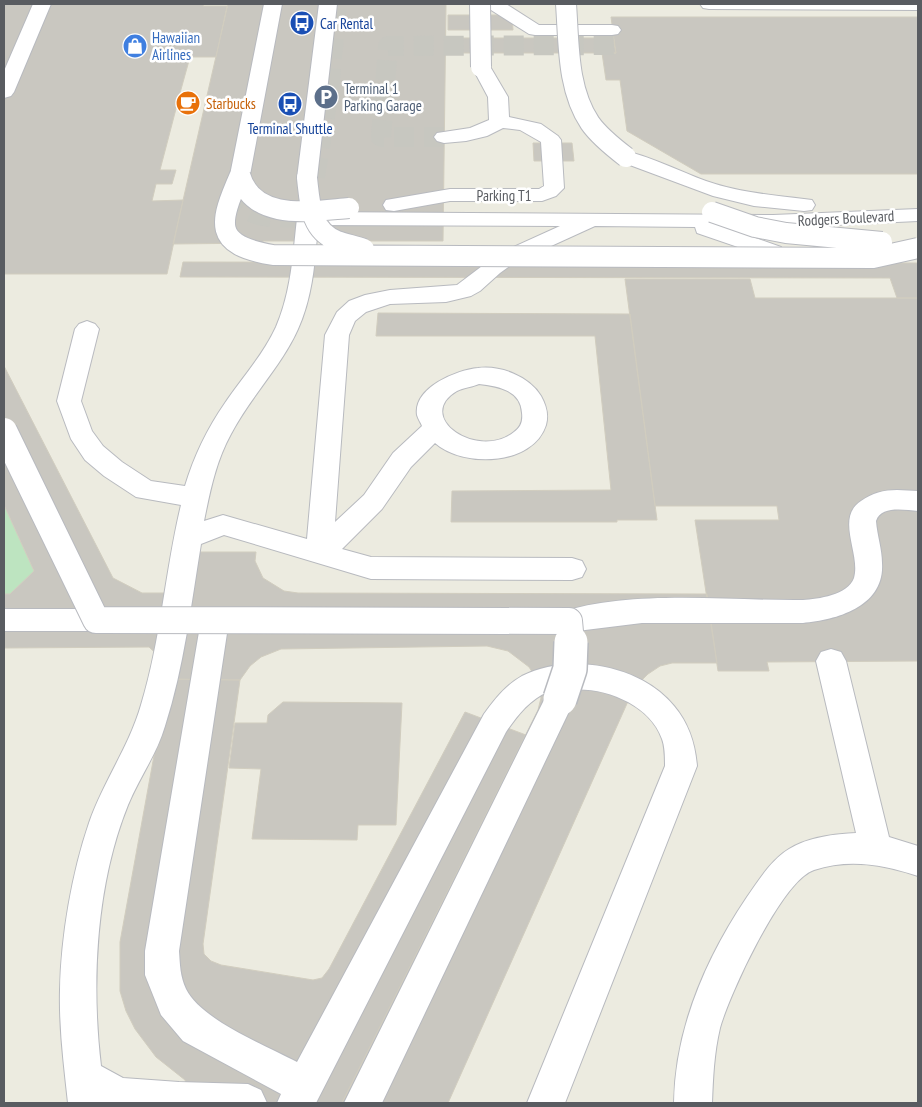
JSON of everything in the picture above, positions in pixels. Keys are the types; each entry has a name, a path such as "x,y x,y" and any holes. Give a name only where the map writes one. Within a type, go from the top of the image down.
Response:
{"street":[{"path":"4,92 42,4"},
{"path":"272,4 236,182 228,201 224,219 234,245 252,253 273,255 380,256 873,258 918,246"},
{"path":"248,1103 179,1101 120,1096 86,1090 76,1000 79,954 100,845 112,806 150,729 164,672 194,497 224,424 278,346 293,312 310,214 307,178 328,4"},
{"path":"444,137 466,136 486,131 499,122 498,97 481,67 480,4"},
{"path":"490,4 497,6 535,30 612,30"},
{"path":"566,4 574,83 579,102 590,123 626,157 637,172 712,212 755,227 786,234 918,246"},
{"path":"709,4 918,5"},
{"name":"Parking T1","path":"378,208 450,195 530,196 549,192 554,188 555,183 551,140 542,131 530,126 499,122"},
{"path":"236,182 240,138"},
{"path":"626,157 654,166 698,185 754,200 808,205 914,208"},
{"path":"307,178 330,202 336,206 349,208"},
{"path":"236,182 244,187 251,197 263,205 280,210 310,214 349,208 818,214 914,208"},
{"name":"Rodgers Boulevard","path":"310,214 594,220 824,221 885,215 914,208"},
{"path":"310,214 320,231 334,240 380,256"},
{"path":"319,554 337,335 340,323 349,312 360,304 379,298 444,295 465,290 496,265 594,220"},
{"path":"685,220 773,252"},
{"path":"305,251 918,252"},
{"path":"87,329 69,401 80,434 94,453 113,469 145,490 194,497"},
{"path":"319,554 373,502 402,460 434,429"},
{"path":"4,431 96,620"},
{"path":"4,620 569,621 649,611 826,610 858,595 870,575 862,528 862,516 876,502 918,500"},
{"path":"188,538 223,525 372,568 572,569"},
{"path":"215,620 162,951 163,975 174,1003 196,1028 300,1095 495,723 507,705 540,681 569,676 603,677 626,686 647,699 663,714 674,731 680,748 681,766 546,1103"},
{"path":"364,1103 560,699 571,671 573,656 569,621"},
{"path":"832,661 876,849"},
{"path":"693,1103 693,1086 700,1034 715,989 736,946 783,875 802,858 828,851 852,848 876,849 904,855 918,861"}],"green space":[{"path":"4,505 34,571 10,594 4,594"}],"building":[{"path":"4,4 204,4 203,6 227,6 216,57 190,57 180,93 194,93 191,105 177,105 160,170 176,170 172,184 156,184 152,201 183,200 167,274 4,274"},
{"name":"Terminal 1 Parking Garage","path":"228,4 446,4 443,241 263,241 262,243 173,244"},
{"path":"448,15 512,15 513,30 448,30"},
{"path":"611,17 918,17 918,174 701,174 627,131 620,80 606,80 602,53 616,53"},
{"path":"446,38 613,38 616,53 446,53"},
{"path":"533,143 572,143 574,161 534,161"},
{"path":"183,262 918,263 918,298 897,298 890,278 180,277"},
{"path":"625,279 750,279 755,298 918,298 918,661 767,662 769,671 718,671 695,520 779,520 777,506 655,506"},
{"path":"378,313 630,314 657,520 617,520 617,522 451,522 452,491 611,490 595,336 376,336"},
{"path":"4,366 113,578 142,593 184,593 191,552 256,552 255,561 263,578 284,591 298,593 707,594 717,663 672,663 660,666 648,674 634,688 448,1103 342,1103 538,710 541,698 535,676 529,667 508,651 487,646 281,649 261,657 250,666 240,680 157,679 161,658 149,647 4,648 4,594 10,594 34,571 4,505"},
{"path":"168,679 240,680 203,944 204,954 211,961 221,965 313,980 322,978 329,969 465,712 526,735 342,1103 192,1103 191,1094 185,1080 156,1057 135,1029 126,1011 120,991 120,942"},
{"path":"283,702 402,703 396,825 358,825 357,840 252,839 261,769 229,768 235,723 267,723 268,715"}],"tunnel":[{"path":"315,177 329,91 337,4"},
{"path":"444,137 381,137 388,46 614,45"},
{"path":"232,190 237,200 252,213 272,217 304,218"}],"place":[{"name":"Car Rental","path":"302,23"},
{"name":"Hawaiian Airlines","path":"135,46"},
{"name":"Terminal 1 Parking Garage","path":"326,97"},
{"name":"Starbucks","path":"188,103"},
{"name":"Terminal Shuttle","path":"290,104"}]}
